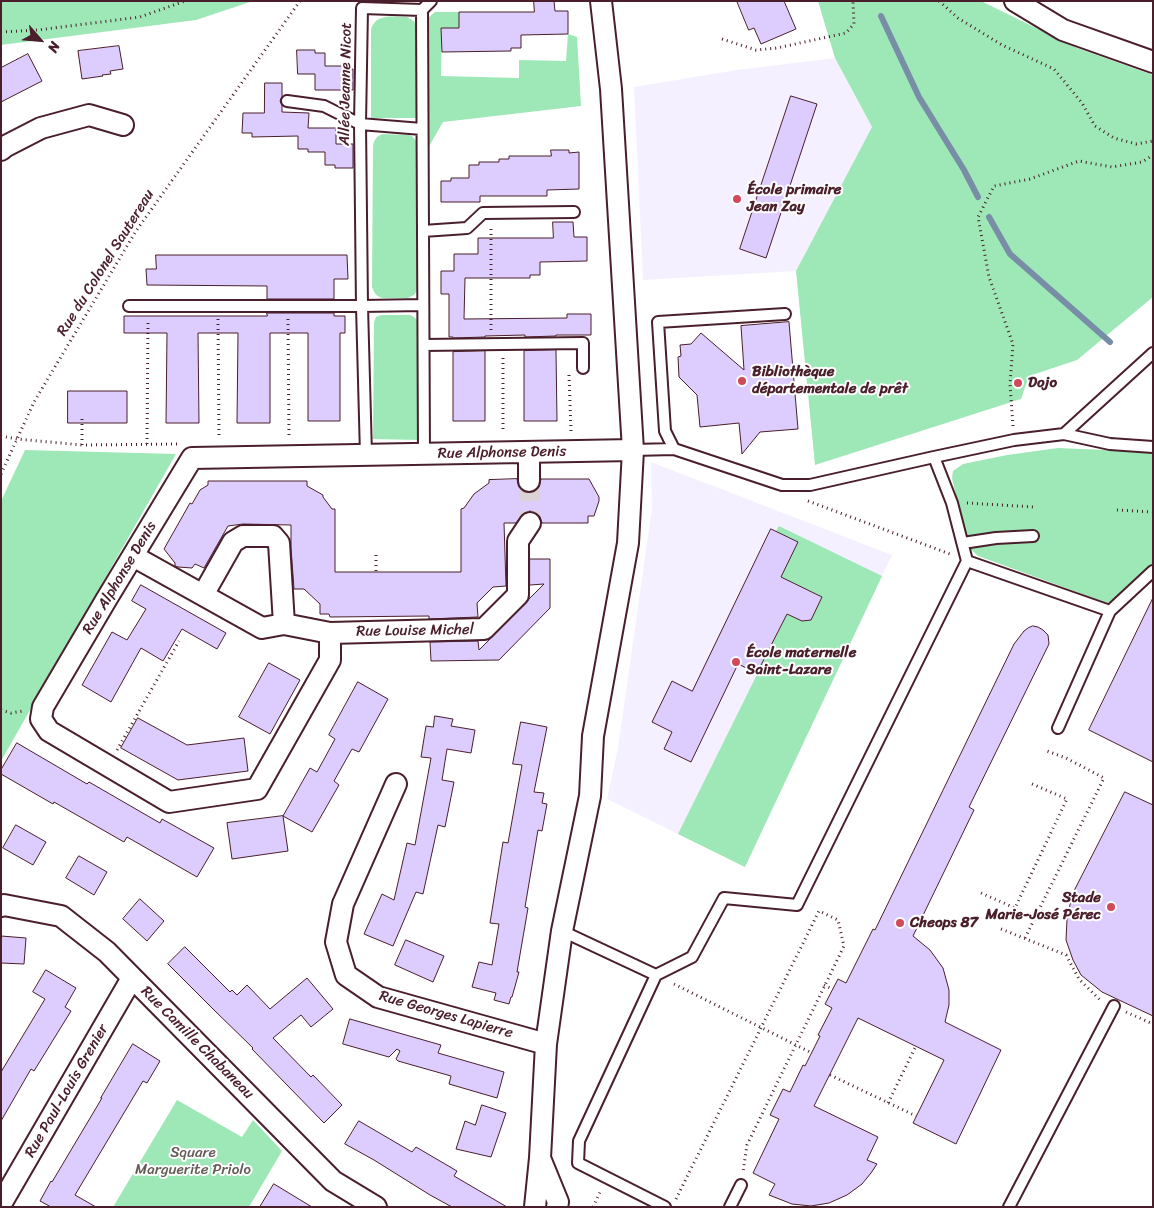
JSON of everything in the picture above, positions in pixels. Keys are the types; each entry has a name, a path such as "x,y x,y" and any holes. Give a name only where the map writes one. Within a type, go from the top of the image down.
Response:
{"street":[{"path":"535,1207 540,1158 546,1044 562,931 590,796 593,736 628,543 631,498 633,450 611,89 601,1"},
{"path":"1015,1 1063,30 1153,62"},
{"path":"1,150 41,128 88,115 123,125"},
{"name":"Rue Alphonse Denis","path":"330,633 330,660 257,789 169,802 49,730 42,719 43,707 192,458 633,450"},
{"path":"529,453 529,482"},
{"name":"Rue Louise Michel","path":"133,556 262,628 284,624 330,633 484,629 518,595 518,541 530,523"},
{"path":"203,595 233,542 243,536 273,536 280,543 284,624"},
{"name":"Rue Georges Lapierre","path":"396,784 343,904 336,942 346,975 378,997 546,1044"},
{"name":"Rue Camille Chabaneau","path":"2,904 62,916 107,952 333,1181 376,1207"},
{"name":"Rue Paul-Louis Grenier","path":"1,1204 132,978"},
{"path":"540,1158 558,1202 557,1207"}],"lane":[{"path":"424,454 422,10 431,1"},
{"name":"Allée Jeanne Nicot","path":"366,455 360,124 362,8 422,10"},
{"path":"287,101 324,106 360,124 422,129"},
{"path":"423,231 467,228 483,213 574,212"},
{"path":"129,306 424,305"},
{"path":"674,449 665,431 658,322 785,314"},
{"path":"424,345 583,343 583,368"},
{"path":"1064,434 1153,354"},
{"path":"633,450 674,449 782,485 810,485 1014,440 1064,434 1110,444 1153,447"},
{"path":"665,1207 578,1163 579,1141 656,975 692,957 724,898 797,905 967,561 952,502 934,457"},
{"path":"963,543 996,538 1033,536"},
{"path":"967,561 1110,611"},
{"path":"1058,728 1110,611 1153,571"},
{"path":"562,931 656,975"},
{"path":"1009,1207 1114,1006"},
{"path":"730,1207 741,1185"}],"path":[{"path":"1,32 140,17 185,1"},
{"name":"Rue du Colonel Sautereau","path":"1,474 34,402 136,230 300,1"},
{"path":"722,39 756,50 777,48 846,33 854,24 853,1"},
{"path":"939,1 958,18 1002,45 1054,69 1082,103 1095,126 1101,130 1114,138 1136,144 1153,141"},
{"path":"1014,440 1010,384 1013,344 989,277 978,217 994,186 1030,179 1079,161 1112,167 1142,162 1153,155"},
{"path":"491,213 491,344"},
{"path":"147,444 148,306"},
{"path":"218,306 219,444"},
{"path":"288,306 290,442"},
{"path":"503,344 504,440"},
{"path":"568,344 571,440"},
{"path":"1,436 82,445"},
{"path":"782,485 804,499 967,561"},
{"path":"952,502 1034,507"},
{"path":"1117,510 1153,512"},
{"path":"376,554 376,572"},
{"path":"108,766 179,640"},
{"path":"1025,938 1104,778 1066,758 1048,751"},
{"path":"981,893 1015,908 1067,799 1032,784"},
{"path":"673,1207 819,911 838,920 844,946 747,1145 741,1185"},
{"path":"1001,929 1066,955 1079,979 1100,1000 1153,1024"},
{"path":"656,975 812,1052"},
{"path":"824,985 832,989"},
{"path":"888,1103 916,1046"},
{"path":"830,1075 916,1116"}],"shaded area":[{"name":"École primaire Jean Zay","path":"835,58 872,127 796,271 643,280 634,87 737,70"},
{"name":"École maternelle Saint-Lazare","path":"651,462 892,555 745,867 607,799 618,748 652,508"}],"green space":[{"path":"1,1 253,1 196,20 1,45"},
{"path":"818,1 981,1 1077,48 1153,75 1153,297 1077,360 1029,376 1021,399 815,465 796,271 872,127 835,58"},
{"path":"435,12 459,12 459,28 442,28 441,76 519,78 519,60 566,61 568,34 577,37 581,106 443,122 428,148 429,17"},
{"path":"407,17 414,21 417,28 417,118 371,118 371,30 376,21 381,18"},
{"path":"383,134 409,135 417,142 418,289 414,295 408,298 382,298 376,294 372,287 373,146 376,138"},
{"path":"381,315 410,315 419,323 419,440 373,439 374,322 376,317"},
{"path":"1058,448 1153,452 1153,583 1139,576 1127,597 1107,603 978,556 968,547 952,478 953,471 963,464 1007,455"},
{"path":"25,450 176,454 1,761 1,501"},
{"path":"779,526 882,576 745,867 678,834 787,614 802,621 811,620 781,577 798,542 776,531"},
{"name":"Square Marguerite Priolo","path":"177,1100 242,1137 253,1120 282,1151 249,1207 113,1207"}],"building":[{"path":"534,1 554,1 555,11 568,11 568,34 521,35 521,48 511,48 511,51 442,52 441,28 459,28 459,12 534,12"},
{"path":"737,1 784,1 796,29 761,44 754,28 749,30"},
{"path":"119,46 123,69 110,71 111,74 103,76 82,79 78,51"},
{"path":"297,50 315,50 315,53 325,53 325,66 343,66 343,69 353,69 353,90 315,90 315,74 298,74"},
{"path":"28,54 42,81 1,102 1,68"},
{"path":"265,83 282,83 282,97 280,101 282,112 309,113 308,128 336,128 336,144 353,144 353,168 335,168 335,165 325,165 325,152 308,152 308,149 298,149 298,136 252,137 252,133 242,133 243,113 264,113"},
{"name":"École primaire Jean Zay","path":"791,96 817,104 766,258 740,249"},
{"path":"551,150 569,150 569,153 579,152 579,189 547,190 547,196 480,196 480,202 441,202 441,181 451,181 451,178 469,178 469,165 479,165 479,162 499,162 499,159 509,159 509,156 551,156"},
{"path":"553,222 573,222 574,237 587,237 587,261 540,262 540,275 530,275 530,278 465,278 464,319 567,318 567,314 591,314 591,335 449,337 449,294 441,294 441,271 454,271 454,254 478,254 478,238 553,238"},
{"path":"156,255 347,255 348,279 334,279 334,299 267,299 267,286 147,285 146,269 156,269"},
{"path":"267,313 334,313 334,316 345,316 345,333 340,333 340,421 308,421 308,333 270,333 270,423 237,423 238,333 198,333 199,423 166,423 167,333 124,333 124,316 267,316"},
{"name":"Bibliothèque départementale de prêt","path":"789,322 798,429 760,432 742,454 739,423 700,427 697,395 679,377 678,357 681,356 680,345 691,344 701,333 744,370 741,326"},
{"path":"556,350 557,421 524,421 524,351"},
{"path":"485,351 485,421 453,421 453,352"},
{"path":"68,391 127,391 127,423 68,423"},
{"path":"517,479 519,487 529,493 539,487 541,479 589,479 599,497 599,501 594,516 588,516 588,523 542,523 537,513 530,511 524,513 516,523 504,523 506,586 493,587 477,603 478,617 429,619 429,616 330,617 329,614 320,614 320,604 304,589 294,589 291,525 243,524 228,526 204,568 195,564 192,568 175,566 175,563 164,549 190,503 192,504 200,490 208,485 208,481 307,481 307,486 323,495 332,509 335,509 335,572 461,572 461,509 464,508 474,494 489,483 489,480"},
{"name":"École maternelle Saint-Lazare","path":"771,529 798,542 781,577 822,597 811,620 802,621 787,614 757,673 738,664 691,762 664,749 672,732 652,722 672,681 692,691"},
{"path":"530,559 550,559 550,608 499,660 431,661 430,642 478,641 479,650 526,603 544,584 530,585"},
{"path":"141,585 226,633 217,649 182,629 163,661 141,648 111,702 82,685 112,632 127,640 146,609 132,601"},
{"path":"1153,598 1153,762 1089,730"},
{"name":"Cheops 87","path":"1033,626 1043,630 1048,635 1049,644 969,807 974,810 913,936 930,950 943,968 949,990 949,1005 945,1022 1001,1050 956,1144 913,1123 944,1060 858,1018 814,1106 878,1137 867,1160 877,1164 862,1184 847,1195 829,1203 811,1206 792,1204 769,1195 775,1184 753,1173 779,1119 770,1115 783,1089 790,1092 803,1065 805,1066 832,1008 825,1004 838,979 846,983 873,929 875,930 1014,644 1024,631"},
{"path":"269,663 300,680 270,734 239,717"},
{"path":"358,682 388,699 359,752 352,749 334,781 339,785 312,832 283,816 310,768 317,772 335,739 329,735"},
{"path":"435,716 453,719 451,726 475,730 471,753 447,749 442,780 454,782 445,827 438,825 423,894 416,892 393,946 364,934 382,894 394,900 407,843 415,845 431,758 421,757 426,726 433,727"},
{"path":"138,718 187,745 244,738 248,771 178,780 121,748"},
{"path":"521,722 547,727 534,792 544,793 542,803 547,804 542,831 538,830 525,907 528,908 517,972 519,972 509,1004 494,1000 496,993 472,987 479,962 492,965 499,924 490,923 503,842 508,843 522,765 513,764"},
{"path":"17,743 87,784 89,782 160,823 162,819 214,848 197,877 127,837 124,842 1,774 1,770"},
{"name":"Stade Marie-José Pérec","path":"1125,792 1153,805 1153,1016 1102,992 1081,975 1066,940 1067,919 1072,895"},
{"path":"283,816 288,851 232,859 227,823"},
{"path":"16,825 46,842 33,865 3,848"},
{"path":"79,856 107,872 94,895 66,878"},
{"path":"140,899 164,921 147,941 123,919"},
{"path":"1,936 26,938 24,964 1,963"},
{"path":"406,940 444,956 433,982 395,965"},
{"path":"185,947 230,992 232,990 237,995 247,985 270,1009 307,978 333,1009 311,1027 301,1015 273,1038 311,1077 313,1075 342,1105 324,1123 253,1048 168,964"},
{"path":"46,970 76,988 65,1007 71,1011 34,1071 31,1069 1,1121 1,1072 45,999 33,992"},
{"path":"350,1019 441,1045 438,1053 504,1072 497,1098 449,1084 451,1076 398,1061 396,1059 400,1051 397,1049 389,1057 343,1044"},
{"path":"133,1044 160,1061 147,1083 143,1081 75,1195 96,1207 51,1207 40,1201 102,1098"},
{"path":"482,1105 506,1113 491,1157 456,1149 465,1121 475,1125"},
{"path":"359,1121 412,1152 416,1147 457,1171 454,1176 507,1207 452,1207 430,1195 345,1144"},
{"path":"274,1184 312,1207 260,1207"}],"waterway":[{"path":"881,16 919,97 964,170 978,197"},
{"path":"989,217 1010,254 1110,342"}],"tunnel":[{"path":"529,481 530,523"}],"place":[{"name":"École primaire Jean Zay","path":"737,199"},
{"name":"Bibliothèque départementale de prêt","path":"742,381"},
{"name":"Dojo","path":"1018,383"},
{"name":"École maternelle Saint-Lazare","path":"736,662"},
{"name":"Stade Marie-José Pérec","path":"1111,907"},
{"name":"Cheops 87","path":"900,923"}]}
